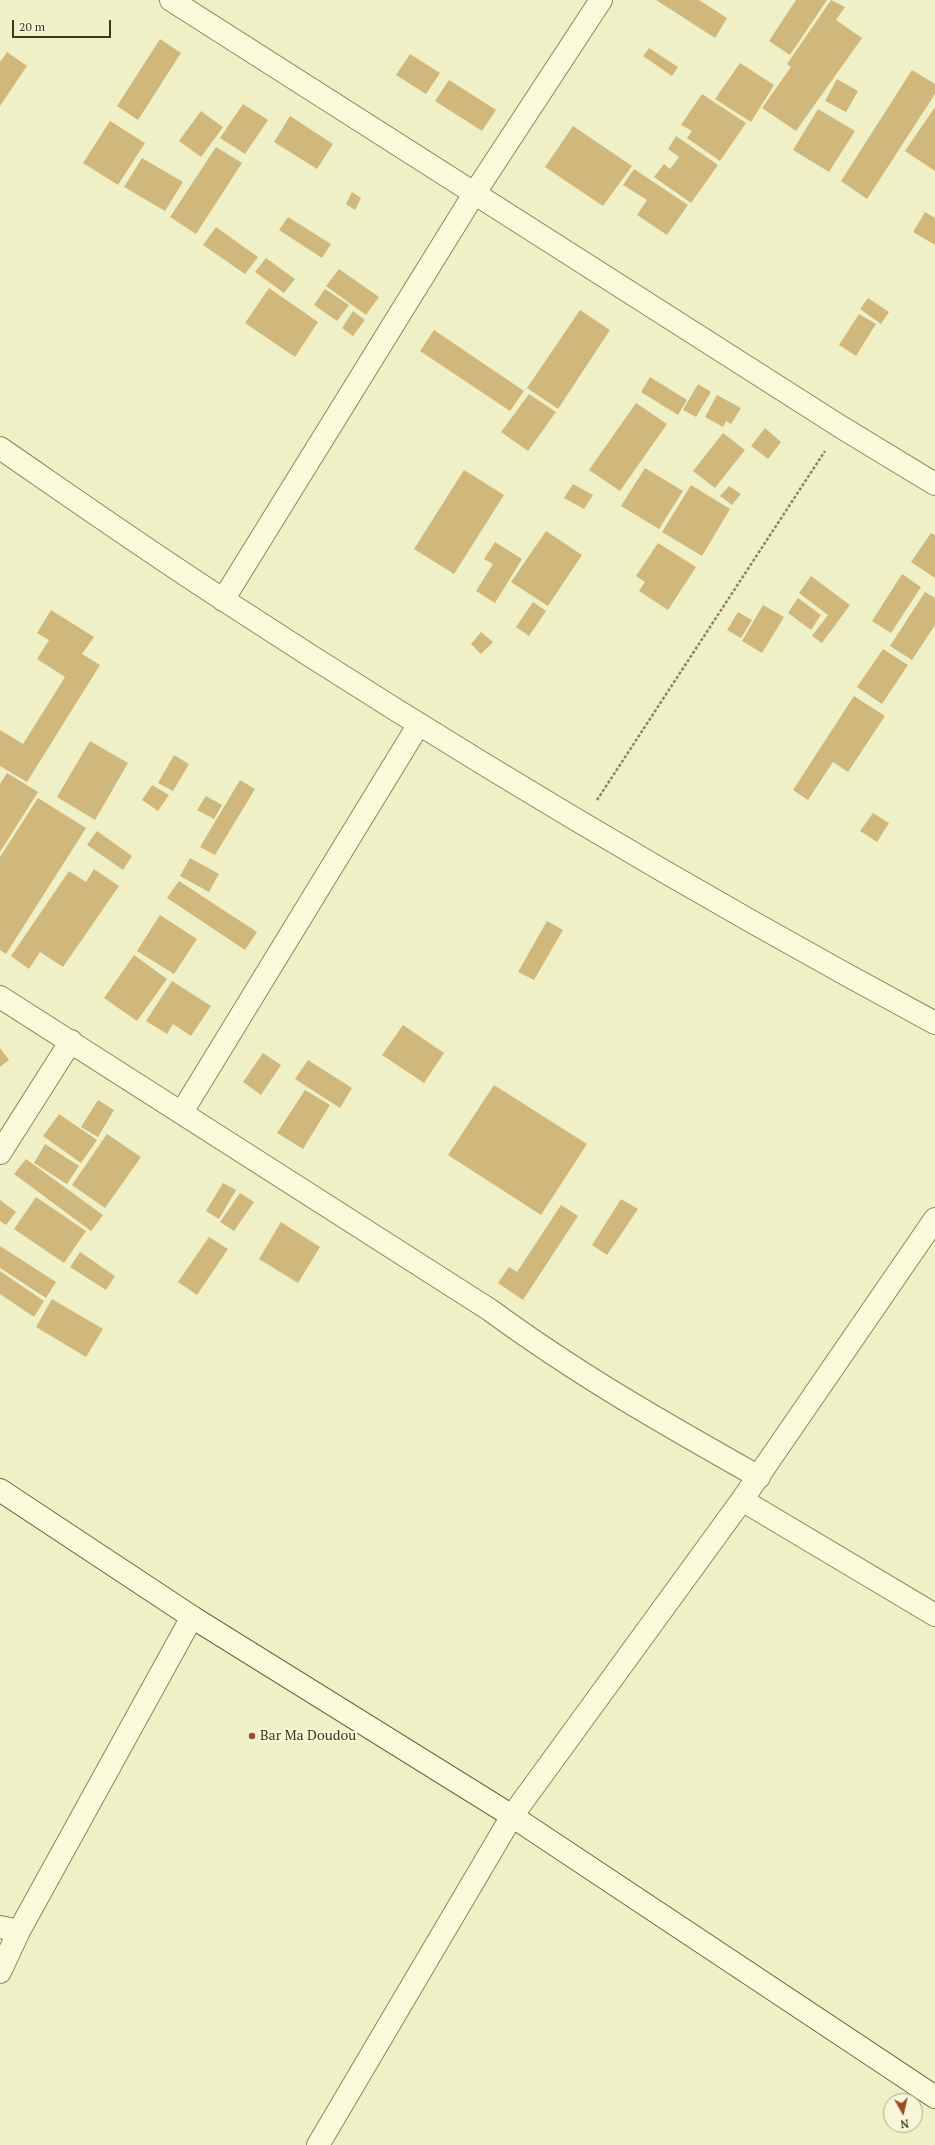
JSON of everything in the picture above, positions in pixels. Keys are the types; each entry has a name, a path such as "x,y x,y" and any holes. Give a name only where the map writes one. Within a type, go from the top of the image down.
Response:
{"street":[{"path":"171,0 841,427 935,484"},
{"path":"223,600 474,194 601,0"},
{"path":"0,448 223,600 419,724 582,824 807,954 935,1023"},
{"path":"182,1112 419,724"},
{"path":"0,997 490,1310 540,1347 587,1377 646,1414 759,1477"},
{"path":"0,1153 71,1041"},
{"path":"318,2145 512,1816 759,1477 935,1219"},
{"path":"0,1490 192,1617 512,1816 935,2097"},
{"path":"742,1500 935,1615"},
{"path":"0,1972 9,1929 192,1617"}],"path":[{"path":"582,824 841,427"}],"building":[{"path":"656,0 699,0 727,18 715,38"},
{"path":"796,0 827,0 790,55 769,41"},
{"path":"831,0 845,7 836,20 862,38 796,131 762,108 791,67 787,64"},
{"path":"160,39 181,53 138,120 117,106"},
{"path":"649,48 678,67 672,76 643,56"},
{"path":"7,52 27,66 0,106 0,62"},
{"path":"410,54 440,73 426,94 396,75"},
{"path":"740,63 774,85 751,122 715,99"},
{"path":"912,70 935,84 935,94 867,199 841,181"},
{"path":"837,79 858,91 846,112 825,101"},
{"path":"449,80 496,110 482,131 435,101"},
{"path":"702,94 746,123 720,161 687,138 692,131 681,125"},
{"path":"243,104 268,120 245,154 220,138"},
{"path":"935,107 935,171 905,151"},
{"path":"818,109 855,131 829,172 793,150"},
{"path":"201,111 223,127 201,157 179,141"},
{"path":"290,116 333,144 317,169 274,142"},
{"path":"110,121 145,143 118,185 83,163"},
{"path":"573,126 632,166 603,206 545,167"},
{"path":"676,136 718,165 691,203 654,177 664,164 670,169 679,157 668,149"},
{"path":"216,147 242,163 196,234 170,217"},
{"path":"142,158 183,182 165,211 124,187"},
{"path":"634,169 688,205 667,235 637,215 647,200 623,185"},
{"path":"352,192 361,198 355,210 346,204"},
{"path":"925,212 935,218 935,245 913,232"},
{"path":"288,217 331,244 322,258 279,230"},
{"path":"216,227 258,257 245,274 203,245"},
{"path":"266,258 295,279 284,293 255,272"},
{"path":"339,269 379,297 366,315 326,286"},
{"path":"269,288 318,322 295,357 245,323"},
{"path":"325,289 349,305 337,321 314,305"},
{"path":"868,298 889,312 881,324 860,309"},
{"path":"580,310 610,330 558,409 527,388"},
{"path":"353,311 365,320 353,336 342,328"},
{"path":"859,314 876,324 856,356 839,345"},
{"path":"434,330 524,391 510,411 420,351"},
{"path":"650,377 687,400 678,415 641,392"},
{"path":"698,384 711,392 696,417 683,410"},
{"path":"529,394 556,412 528,451 501,432"},
{"path":"717,395 741,408 731,424 726,421 723,427 705,417"},
{"path":"636,403 667,424 620,491 589,470"},
{"path":"765,428 781,442 768,459 751,446"},
{"path":"723,433 745,450 715,488 693,471"},
{"path":"645,468 683,491 659,529 621,506"},
{"path":"464,470 504,495 454,574 414,549"},
{"path":"573,484 593,495 584,509 564,498"},
{"path":"691,485 730,509 702,556 662,532"},
{"path":"729,486 741,494 732,505 720,496"},
{"path":"546,531 582,555 548,606 511,582"},
{"path":"931,533 935,535 935,578 911,562"},
{"path":"495,542 522,559 495,603 476,591 493,564 484,559"},
{"path":"658,543 696,567 668,610 639,591 645,582 636,576"},
{"path":"902,574 921,587 891,633 872,621"},
{"path":"811,576 850,605 822,643 812,636 828,615 799,593"},
{"path":"925,592 935,598 935,625 912,660 890,646"},
{"path":"798,598 821,615 811,630 788,613"},
{"path":"533,602 546,611 529,636 516,627"},
{"path":"763,605 784,617 762,653 742,641"},
{"path":"51,610 94,637 82,654 100,665 27,782 0,766 0,730 23,744 65,677 37,659 49,640 37,633"},
{"path":"738,612 752,620 741,638 727,630"},
{"path":"481,632 493,642 481,654 471,644"},
{"path":"883,649 908,665 882,704 857,687"},
{"path":"854,696 885,716 848,772 833,762 808,800 793,790"},
{"path":"90,741 128,763 95,820 57,797"},
{"path":"174,755 189,764 173,791 158,783"},
{"path":"7,773 38,792 0,852 0,784"},
{"path":"240,780 255,789 215,855 200,847"},
{"path":"152,785 169,795 158,811 142,800"},
{"path":"206,796 222,805 214,819 197,810"},
{"path":"38,798 86,828 6,954 0,950 0,857"},
{"path":"873,813 889,823 877,842 860,831"},
{"path":"97,831 132,856 123,870 87,845"},
{"path":"190,858 219,874 209,892 180,876"},
{"path":"94,869 119,886 63,967 40,952 29,969 11,956 69,871 86,882"},
{"path":"179,881 257,932 245,950 167,898"},
{"path":"160,915 197,939 174,974 137,951"},
{"path":"547,921 563,930 534,980 518,972"},
{"path":"134,955 167,979 137,1021 104,998"},
{"path":"172,981 211,1006 191,1036 173,1024 167,1034 146,1021"},
{"path":"403,1025 444,1053 424,1083 382,1055"},
{"path":"0,1048 9,1060 0,1067"},
{"path":"263,1053 281,1065 261,1095 243,1082"},
{"path":"308,1060 352,1088 340,1108 295,1079"},
{"path":"494,1085 587,1144 541,1215 448,1155"},
{"path":"305,1090 330,1105 303,1149 277,1133"},
{"path":"98,1100 114,1110 98,1137 81,1127"},
{"path":"59,1114 97,1140 81,1163 43,1136"},
{"path":"107,1134 141,1157 105,1208 72,1185"},
{"path":"45,1144 79,1166 67,1184 34,1163"},
{"path":"26,1159 103,1215 91,1231 14,1174"},
{"path":"223,1183 236,1190 219,1219 206,1211"},
{"path":"240,1193 254,1202 234,1231 220,1222"},
{"path":"36,1197 86,1231 64,1263 14,1229"},
{"path":"621,1199 638,1209 607,1255 592,1245"},
{"path":"0,1200 16,1212 6,1225 0,1221"},
{"path":"561,1205 578,1216 523,1300 498,1283 509,1267 517,1272"},
{"path":"281,1222 320,1247 298,1283 259,1259"},
{"path":"209,1237 228,1249 197,1295 178,1282"},
{"path":"0,1246 56,1282 46,1298 0,1268"},
{"path":"80,1252 115,1276 106,1290 70,1267"},
{"path":"0,1271 44,1301 34,1317 0,1294"},
{"path":"52,1299 103,1329 86,1357 36,1327"}],"place":[{"name":"Bar Ma Doudou","path":"252,1736"}]}
